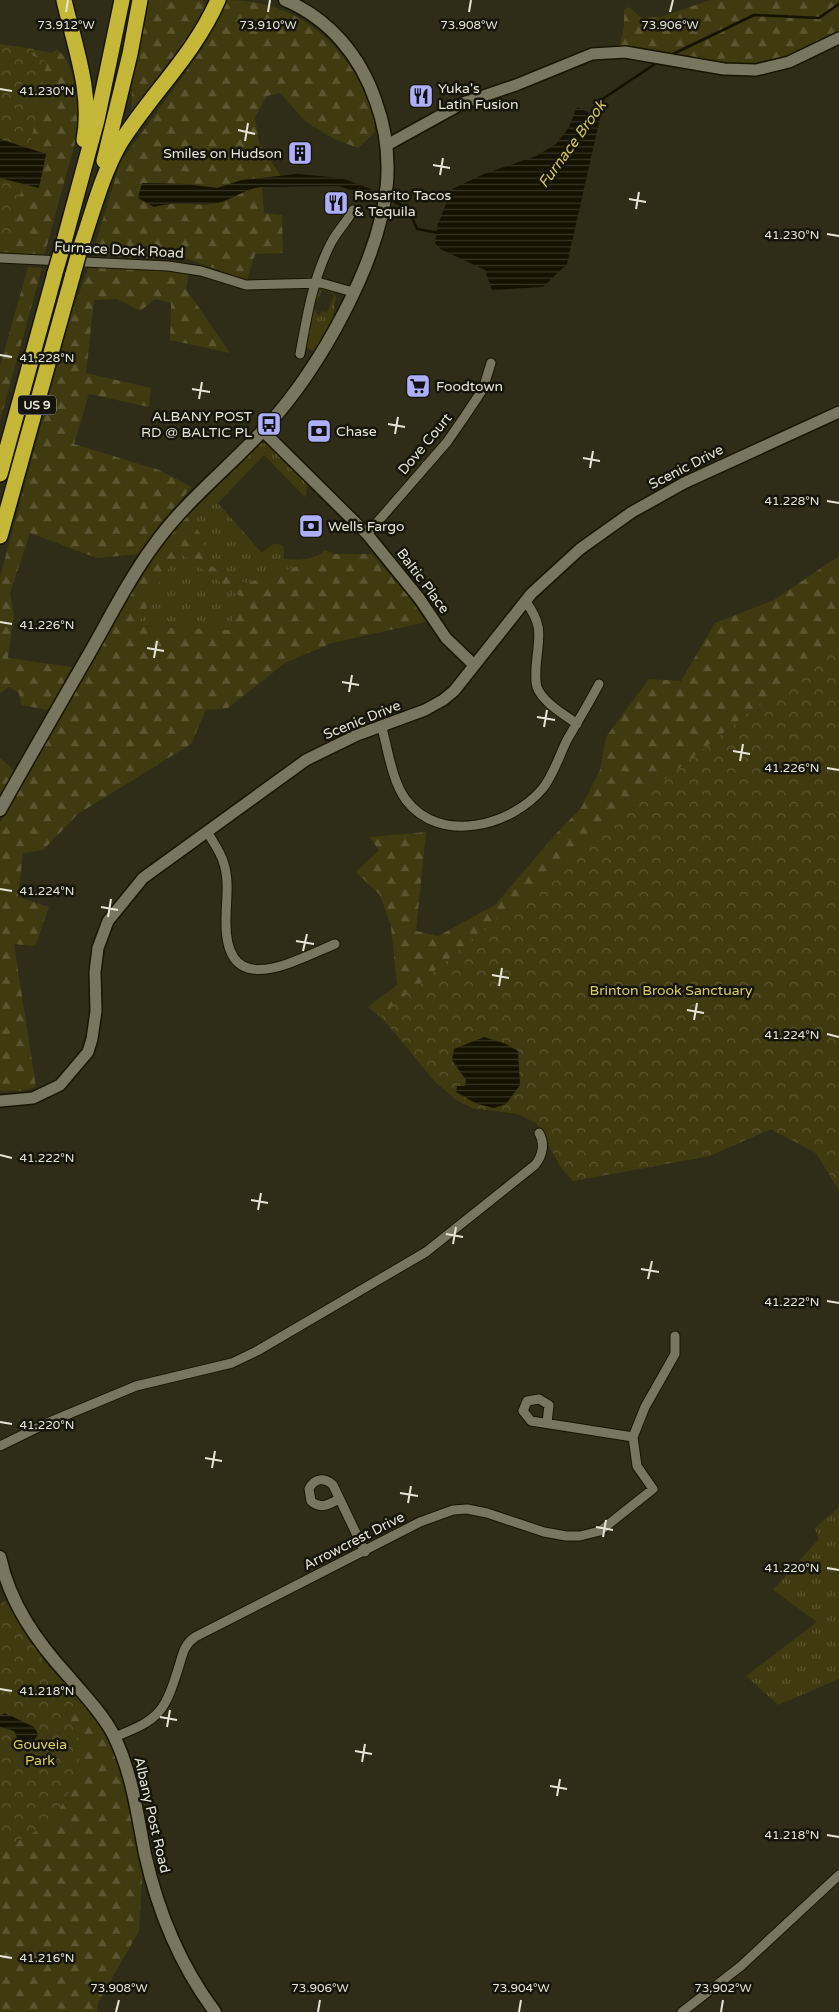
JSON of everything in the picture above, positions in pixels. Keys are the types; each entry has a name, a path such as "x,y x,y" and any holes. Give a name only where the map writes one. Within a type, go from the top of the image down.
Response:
{"highway":[{"path":"62,249 86,119 81,70 64,0"},
{"name":"US 9","path":"0,474 97,120 122,0"},
{"name":"US 9","path":"0,536 114,124 140,0"},
{"path":"80,249 113,156 126,134 198,40 218,0"}],"main road":[{"path":"0,810 148,552 176,517 282,409 312,366 353,292 374,239 384,204 388,171 387,145 382,116 373,93 352,54 317,17 285,0"},
{"name":"Albany Post Road","path":"0,1557 10,1589 27,1624 49,1655 101,1716 114,1737 130,1779 152,1884 162,1916 182,1961 215,2012"}],"street":[{"path":"387,145 463,103 524,82 580,57 611,51 734,70 768,69 793,61 839,38"},
{"path":"300,354 314,283 331,244 353,210"},
{"name":"Furnace Dock Road","path":"0,258 168,266 201,271 250,285 314,283 328,284 353,292"},
{"name":"Dove Court","path":"367,534 447,442 483,390 491,363"},
{"name":"Scenic Drive","path":"0,1101 33,1098 60,1085 88,1052 96,1011 97,956 108,921 143,878 306,760 357,735 382,728 426,710 442,700 454,691 531,594 580,549 632,512 684,483 839,412"},
{"name":"Baltic Place","path":"262,430 367,534 420,598 446,638 474,665"},
{"path":"526,602 539,625 537,687 543,697 577,724"},
{"path":"382,728 396,778 406,800 428,818 458,827 493,821 526,804 543,787 599,684"},
{"path":"207,831 223,861 227,882 226,921 228,948 240,965 258,970 280,966 334,944"},
{"path":"0,1446 56,1419 136,1386 232,1363 379,1281 426,1252 535,1165 539,1160 543,1146 538,1133"},
{"path":"547,1423 633,1437 645,1407 676,1354 675,1336"},
{"name":"Arrowcrest Drive","path":"114,1737 139,1728 156,1717 169,1698 185,1647 195,1637 365,1552 420,1522 453,1510 467,1509 487,1513 544,1532 566,1536 580,1536 600,1531 653,1489 637,1466 633,1437"},
{"path":"339,1499 365,1552"},
{"path":"682,2012 741,1966 839,1875"}],"green space":[{"path":"147,0 202,0 208,9 191,36 131,117 132,86"},
{"path":"228,0 249,1 269,5 304,21 320,32 347,62 367,94 374,113 375,132 358,148 334,139 306,122 280,93 267,96 255,117 259,143 281,176 242,180 218,188 186,184 142,183 154,207 170,204 217,203 262,187 264,213 282,215 283,253 255,254 247,280 174,254 166,259 92,255 120,163 203,48"},
{"path":"710,0 839,0 839,30 788,58 752,66 727,64 652,49 619,46 624,27 624,10 629,7 642,18 661,17"},
{"path":"0,44 52,53 57,49 69,67 76,91 78,117 76,139 44,256 0,252 0,178 46,154 0,139"},
{"path":"0,44 34,49 32,55 47,62 9,252 0,252"},
{"path":"28,267 42,268 0,421 0,366"},
{"path":"88,268 128,268 189,273 186,289 230,353 170,340 171,303 155,299 140,311 117,299 94,300 86,373 151,388 149,407 89,394 74,444 159,470 192,487 158,526 140,554 97,558 30,533 10,593 14,615 8,658 72,667 49,710 21,705 19,693 9,687 0,693 0,577 70,318"},
{"path":"320,287 332,291 336,297 333,317 315,351 305,347 313,308 319,316 322,311 327,313 334,295 322,290 317,301 315,301 316,288"},
{"path":"261,443 267,444 307,484 306,496 264,455 218,503 262,553 272,545 278,544 284,547 284,559 306,559 316,556 325,550 335,554 246,584 211,566 201,535 187,513"},
{"path":"187,513 201,535 211,566 246,583 335,554 372,554 410,598 426,622 332,643 285,663 228,708 206,710 191,744 78,814 43,850 23,853 18,897 49,907 35,946 14,944 36,1087 20,1091 0,1091 0,823 140,575 169,533","holes":["181,554 241,597 230,630 137,626 163,575"]},
{"path":"181,553 241,597 230,630 137,626 163,575"},
{"name":"Brinton Brook Sanctuary","path":"839,556 839,1190 816,1153 771,1129 709,1156 573,1181 555,1156 537,1123 519,1113 476,1108 457,1100 433,1079 392,1029 368,1007 397,985 391,926 380,895 356,872 379,850 369,837 426,832 416,931 438,936 495,905 554,836 581,808 600,770 606,737 649,679 681,681 715,623 774,600"},
{"name":"Brinton Brook Sanctuary","path":"839,641 839,1190 816,1153 771,1129 709,1156 573,1181 562,1169 536,1123 518,1114 472,1108 458,1101 435,1082 381,1016 606,826"},
{"path":"0,758 15,771 0,798"},
{"path":"839,1507 839,1679 778,1705 746,1676 817,1622 773,1590 819,1539 815,1528"},
{"name":"Gouveia Park","path":"5,1601 45,1662 81,1701 65,1711 79,1740 79,1774 52,1822 0,1851 0,1604"},
{"path":"81,1701 99,1724 112,1747 123,1776 143,1865 139,1931 98,2003 97,2012 0,2012 0,1851 52,1822 79,1774 79,1740 65,1710"}],"water":[{"path":"577,107 600,118 567,264 543,287 492,290 485,270 440,249 435,243 438,224 452,189 484,174 536,156 556,144 569,127"},
{"path":"0,139 46,154 39,188 0,178"},
{"path":"297,174 342,178 373,190 370,198 339,186 262,187 217,203 170,204 154,207 138,198 142,183 186,184 217,188 242,180"},
{"path":"484,1037 506,1044 518,1051 520,1085 506,1104 494,1108 477,1104 456,1092 457,1086 465,1086 466,1080 452,1060 454,1049"},
{"path":"5,1713 34,1727 38,1734 31,1746 20,1744 14,1731 0,1727 0,1716"}],"waterway":[{"name":"Furnace Brook","path":"669,56 754,15 819,18 839,4"},
{"name":"Furnace Brook","path":"593,117 604,98 658,62"},
{"name":"Furnace Brook","path":"395,202 408,208 417,229 439,233"}],"place":[{"name":"Yuka's Latin Fusion","path":"421,96"},
{"name":"Smiles on Hudson","path":"300,153"},
{"name":"Rosarito Tacos & Tequila","path":"336,203"},
{"name":"Foodtown","path":"418,386"},
{"name":"ALBANY POST RD @ BALTIC PL","path":"269,424"},
{"name":"Chase","path":"319,431"},
{"name":"Wells Fargo","path":"311,526"}]}
